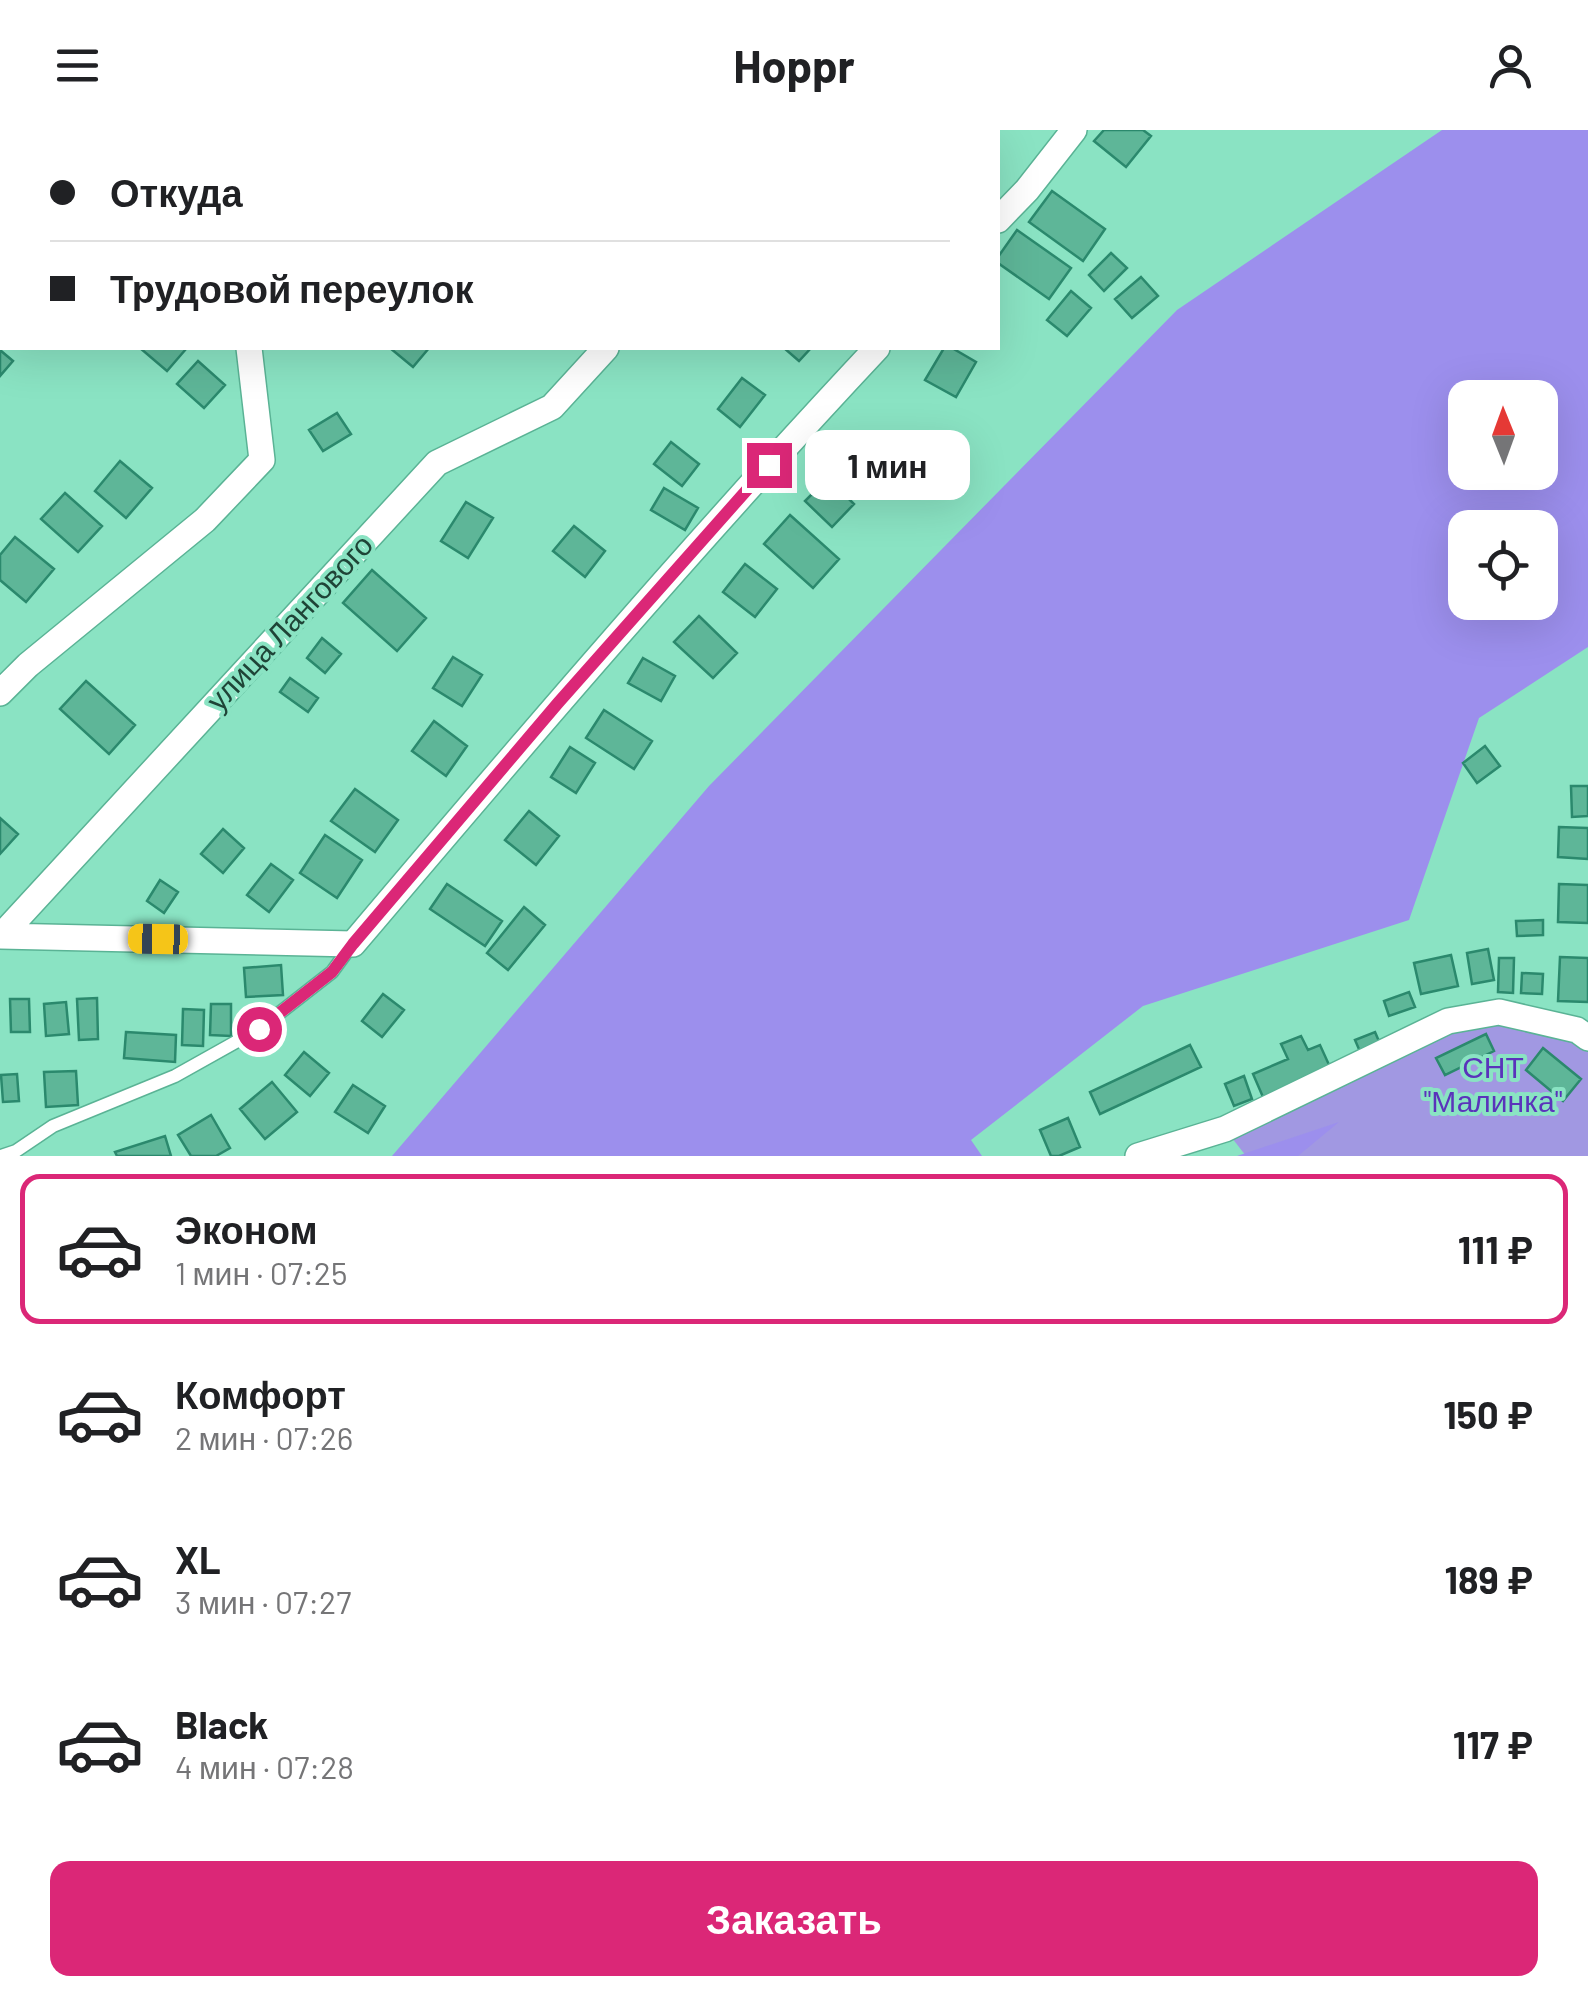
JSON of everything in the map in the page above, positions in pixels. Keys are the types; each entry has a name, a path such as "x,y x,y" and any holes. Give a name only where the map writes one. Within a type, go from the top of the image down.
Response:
{"street":[{"path":"1000,218 1074,130"},
{"path":"0,693 28,665 204,520 262,460 249,350"},
{"name":"улица Лангового","path":"0,936 437,463 552,406 604,350"},
{"path":"0,936 353,944 724,513 875,350"},
{"path":"1138,1156 1224,1130 1448,1021 1499,1012 1577,1030 1588,1038"}],"lane":[{"path":"1,1156 16,1152 53,1126 176,1076 259,1029 332,972 353,944"}],"green space":[{"name":"СНТ \"Малинка\"","path":"1499,1012 1588,1038 1588,1156 1246,1156 1225,1129"}],"shaded area":[{"path":"1442,130 1588,130 1588,647 1479,718 1409,920 1143,1006 971,1140 982,1156 392,1156 709,786 1177,310"},
{"path":"1339,1122 1298,1156 1237,1156"}],"building":[{"path":"1104,130 1143,130 1151,136 1126,167 1094,141"},
{"path":"1052,191 1105,229 1083,261 1029,222"},
{"path":"1017,230 1071,268 1049,299 1000,264 1000,254"},
{"path":"1111,253 1127,268 1104,291 1089,275"},
{"path":"1141,277 1158,296 1132,318 1115,299"},
{"path":"1071,291 1091,308 1067,336 1047,320"},
{"path":"0,350 13,361 0,376"},
{"path":"142,350 185,350 167,371"},
{"path":"392,350 427,350 413,367"},
{"path":"786,350 809,350 799,361"},
{"path":"943,350 955,350 976,362 956,397 925,380"},
{"path":"198,361 225,385 204,408 177,384"},
{"path":"742,378 765,395 740,427 718,409"},
{"path":"337,413 351,434 323,451 309,430"},
{"path":"867,433 901,466 879,488 845,456"},
{"path":"671,442 699,464 682,486 654,464"},
{"path":"120,461 152,488 126,518 95,491"},
{"path":"828,478 854,504 832,527 805,501"},
{"path":"664,488 698,508 685,530 651,510"},
{"path":"65,493 102,526 78,552 41,519"},
{"path":"466,502 493,518 468,558 441,541"},
{"path":"790,515 839,559 813,588 764,544"},
{"path":"574,526 605,551 585,577 553,551"},
{"path":"15,537 54,569 26,602 0,580 0,555"},
{"path":"745,564 777,589 755,617 723,592"},
{"path":"372,570 426,618 397,651 343,603"},
{"path":"699,616 737,653 713,678 674,642"},
{"path":"322,638 341,654 325,673 307,658"},
{"path":"453,657 482,675 462,706 433,688"},
{"path":"643,658 675,676 661,701 628,683"},
{"path":"290,678 318,698 308,712 280,692"},
{"path":"86,681 135,725 109,754 60,709"},
{"path":"604,710 652,741 634,769 586,738"},
{"path":"434,721 467,746 446,776 412,751"},
{"path":"1485,746 1500,766 1477,783 1463,763"},
{"path":"570,747 595,763 576,793 551,777"},
{"path":"1571,786 1588,786 1588,816 1572,817"},
{"path":"355,789 398,820 375,852 331,821"},
{"path":"529,811 559,836 536,865 505,840"},
{"path":"0,818 18,834 0,854"},
{"path":"1559,827 1588,828 1588,859 1558,857"},
{"path":"223,829 244,848 223,873 201,854"},
{"path":"325,835 362,860 337,898 300,873"},
{"path":"271,864 293,880 269,912 247,895"},
{"path":"160,880 178,892 164,913 147,901"},
{"path":"447,884 502,921 485,946 430,909"},
{"path":"1559,884 1588,885 1588,923 1558,922"},
{"path":"524,907 545,925 508,970 487,953"},
{"path":"1543,920 1543,935 1517,936 1516,921"},
{"path":"1488,949 1494,980 1472,984 1467,953"},
{"path":"1451,955 1458,986 1421,994 1414,963"},
{"path":"1560,957 1588,958 1588,1002 1558,1001"},
{"path":"1499,958 1514,958 1513,993 1498,992"},
{"path":"281,965 283,995 246,997 244,968"},
{"path":"1522,973 1543,974 1542,994 1521,993"},
{"path":"1409,992 1415,1007 1389,1016 1384,1001"},
{"path":"383,994 404,1010 382,1037 362,1021"},
{"path":"97,998 98,1039 79,1040 77,999"},
{"path":"10,999 29,999 30,1032 11,1032"},
{"path":"66,1002 69,1034 46,1036 44,1004"},
{"path":"211,1004 231,1004 231,1036 210,1035"},
{"path":"183,1009 204,1010 203,1046 182,1045"},
{"path":"126,1032 176,1035 175,1062 124,1058"},
{"path":"1375,1032 1381,1046 1361,1054 1355,1040"},
{"path":"1486,1034 1494,1051 1445,1075 1436,1058"},
{"path":"1301,1036 1308,1050 1320,1045 1330,1067 1263,1097 1253,1074 1288,1059 1281,1044"},
{"path":"1190,1045 1201,1067 1100,1114 1090,1092"},
{"path":"1543,1048 1581,1079 1563,1101 1526,1070"},
{"path":"304,1052 329,1073 310,1096 285,1075"},
{"path":"76,1071 78,1105 46,1107 44,1072"},
{"path":"17,1074 19,1101 3,1102 1,1075"},
{"path":"1244,1076 1252,1099 1234,1106 1225,1084"},
{"path":"272,1082 297,1112 265,1139 240,1109"},
{"path":"353,1085 385,1106 368,1133 335,1112"},
{"path":"211,1115 230,1148 216,1156 191,1156 178,1135"},
{"path":"1068,1118 1080,1147 1051,1156 1040,1130"},
{"path":"165,1136 171,1156 117,1156 115,1152"}],"route":[{"path":"259,1029 332,972 558,703 769,465"}]}
